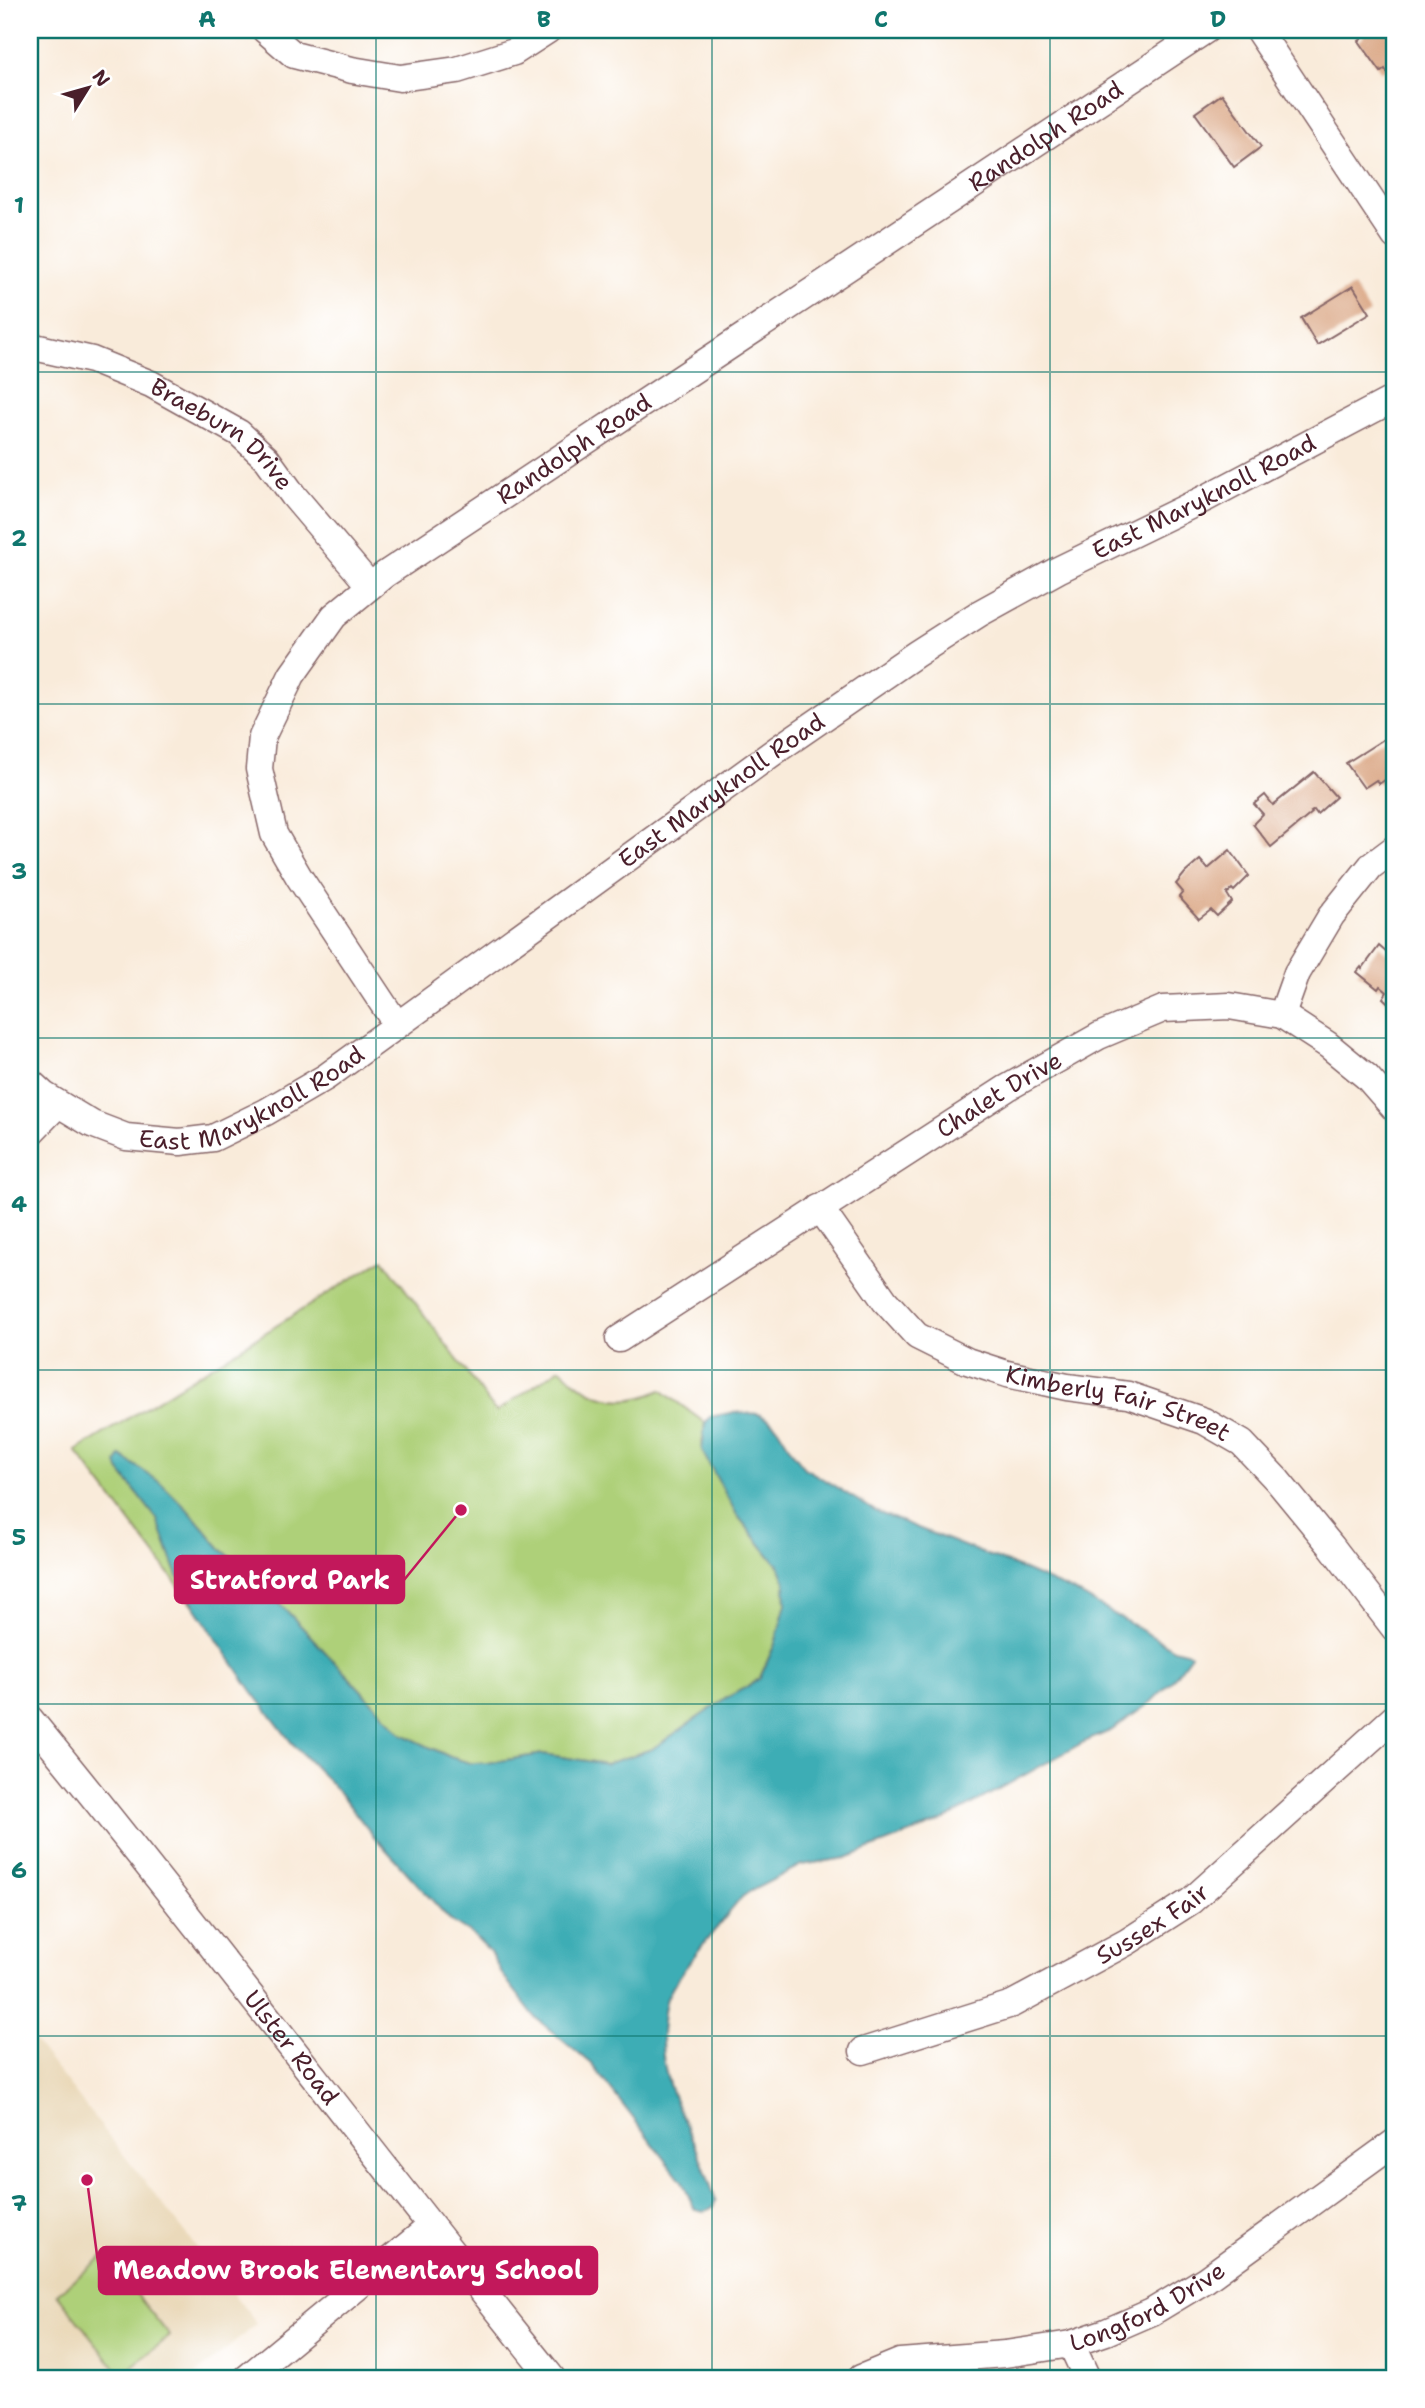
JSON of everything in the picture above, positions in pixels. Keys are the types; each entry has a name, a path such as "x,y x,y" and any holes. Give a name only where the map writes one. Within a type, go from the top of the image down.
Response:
{"street":[{"path":"265,30 294,55 352,70 400,78 457,70 514,52 548,30"},
{"name":"Randolph Road","path":"397,1026 299,877 274,834 259,769 262,737 292,675 334,616 407,559 1206,30"},
{"path":"1258,30 1395,236"},
{"name":"Braeburn Drive","path":"30,346 92,360 151,384 239,433 267,459 293,495 370,586"},
{"name":"East Maryknoll Road","path":"30,1082 44,1096 92,1124 126,1137 180,1142 213,1138 266,1112 326,1077 778,749 980,613 1058,570 1208,497 1395,398"},
{"path":"1282,1016 1297,973 1331,916 1371,866 1395,848"},
{"name":"Chalet Drive","path":"619,1339 1007,1088 1098,1036 1163,1009 1229,1006 1282,1016 1328,1045 1367,1077 1395,1109"},
{"path":"30,1133 58,1104"},
{"name":"Kimberly Fair Street","path":"820,1208 885,1301 917,1336 967,1361 1007,1374 1067,1387 1128,1395 1204,1421 1242,1443 1324,1537 1395,1629"},
{"name":"Sussex Fair","path":"863,2051 1012,2004 1148,1928 1191,1901 1395,1717"},
{"name":"Ulster Road","path":"30,1719 552,2378"},
{"name":"Longford Drive","path":"861,2378 900,2362 1005,2354 1071,2344 1152,2312 1205,2280 1395,2142"},
{"path":"247,2378 430,2227"},
{"path":"1071,2344 1087,2378"}],"shaded area":[{"path":"30,2036 257,2324 192,2378 30,2378"}],"green space":[{"path":"383,1259 496,1412 560,1368 582,1387 606,1398 632,1399 661,1390 705,1423 702,1443 737,1515 780,1568 785,1581 786,1604 775,1644 760,1678 652,1749 606,1764 543,1754 487,1763 470,1763 450,1757 402,1734 255,1577 222,1550 190,1512 119,1470 157,1519 178,1576 197,1610 76,1451"},
{"path":"105,2255 170,2336 121,2375 57,2294"}],"water":[{"path":"735,1412 758,1414 768,1419 777,1427 805,1468 877,1512 1081,1595 1174,1649 1191,1655 1171,1682 1151,1702 1112,1730 1084,1742 940,1822 846,1858 801,1865 742,1897 683,1971 668,1996 664,2012 662,2041 666,2075 716,2200 713,2207 704,2212 695,2210 682,2181 591,2064 536,2018 502,1974 490,1952 474,1936 451,1921 372,1834 337,1790 292,1743 252,1691 197,1610 178,1576 157,1519 119,1470 117,1463 121,1456 161,1483 222,1550 255,1577 402,1734 450,1757 470,1763 543,1754 606,1764 652,1749 728,1697 752,1684 760,1678 775,1644 786,1604 785,1581 780,1568 737,1515 702,1451 705,1423 710,1417"}],"building":[{"path":"1359,30 1395,30 1393,82 1385,69 1381,72 1359,41 1364,37"},
{"path":"1222,94 1261,147 1234,167 1195,113"},
{"path":"1353,286 1370,313 1317,345 1301,318"},
{"path":"1395,732 1395,773 1379,784 1376,780 1364,788 1346,763"},
{"path":"1314,772 1336,797 1317,814 1314,810 1311,812 1271,847 1253,824 1263,814 1254,804 1265,795 1273,805"},
{"path":"1230,850 1249,876 1234,891 1232,889 1227,894 1232,902 1217,916 1211,910 1199,919 1179,897 1183,892 1176,884 1200,860 1208,869"},
{"path":"1379,946 1395,960 1395,1009 1383,998 1387,992 1380,986 1378,989 1357,972"}],"place":[{"name":"Stratford Park","path":"461,1510"},
{"name":"Meadow Brook Elementary School","path":"87,2180"}]}
